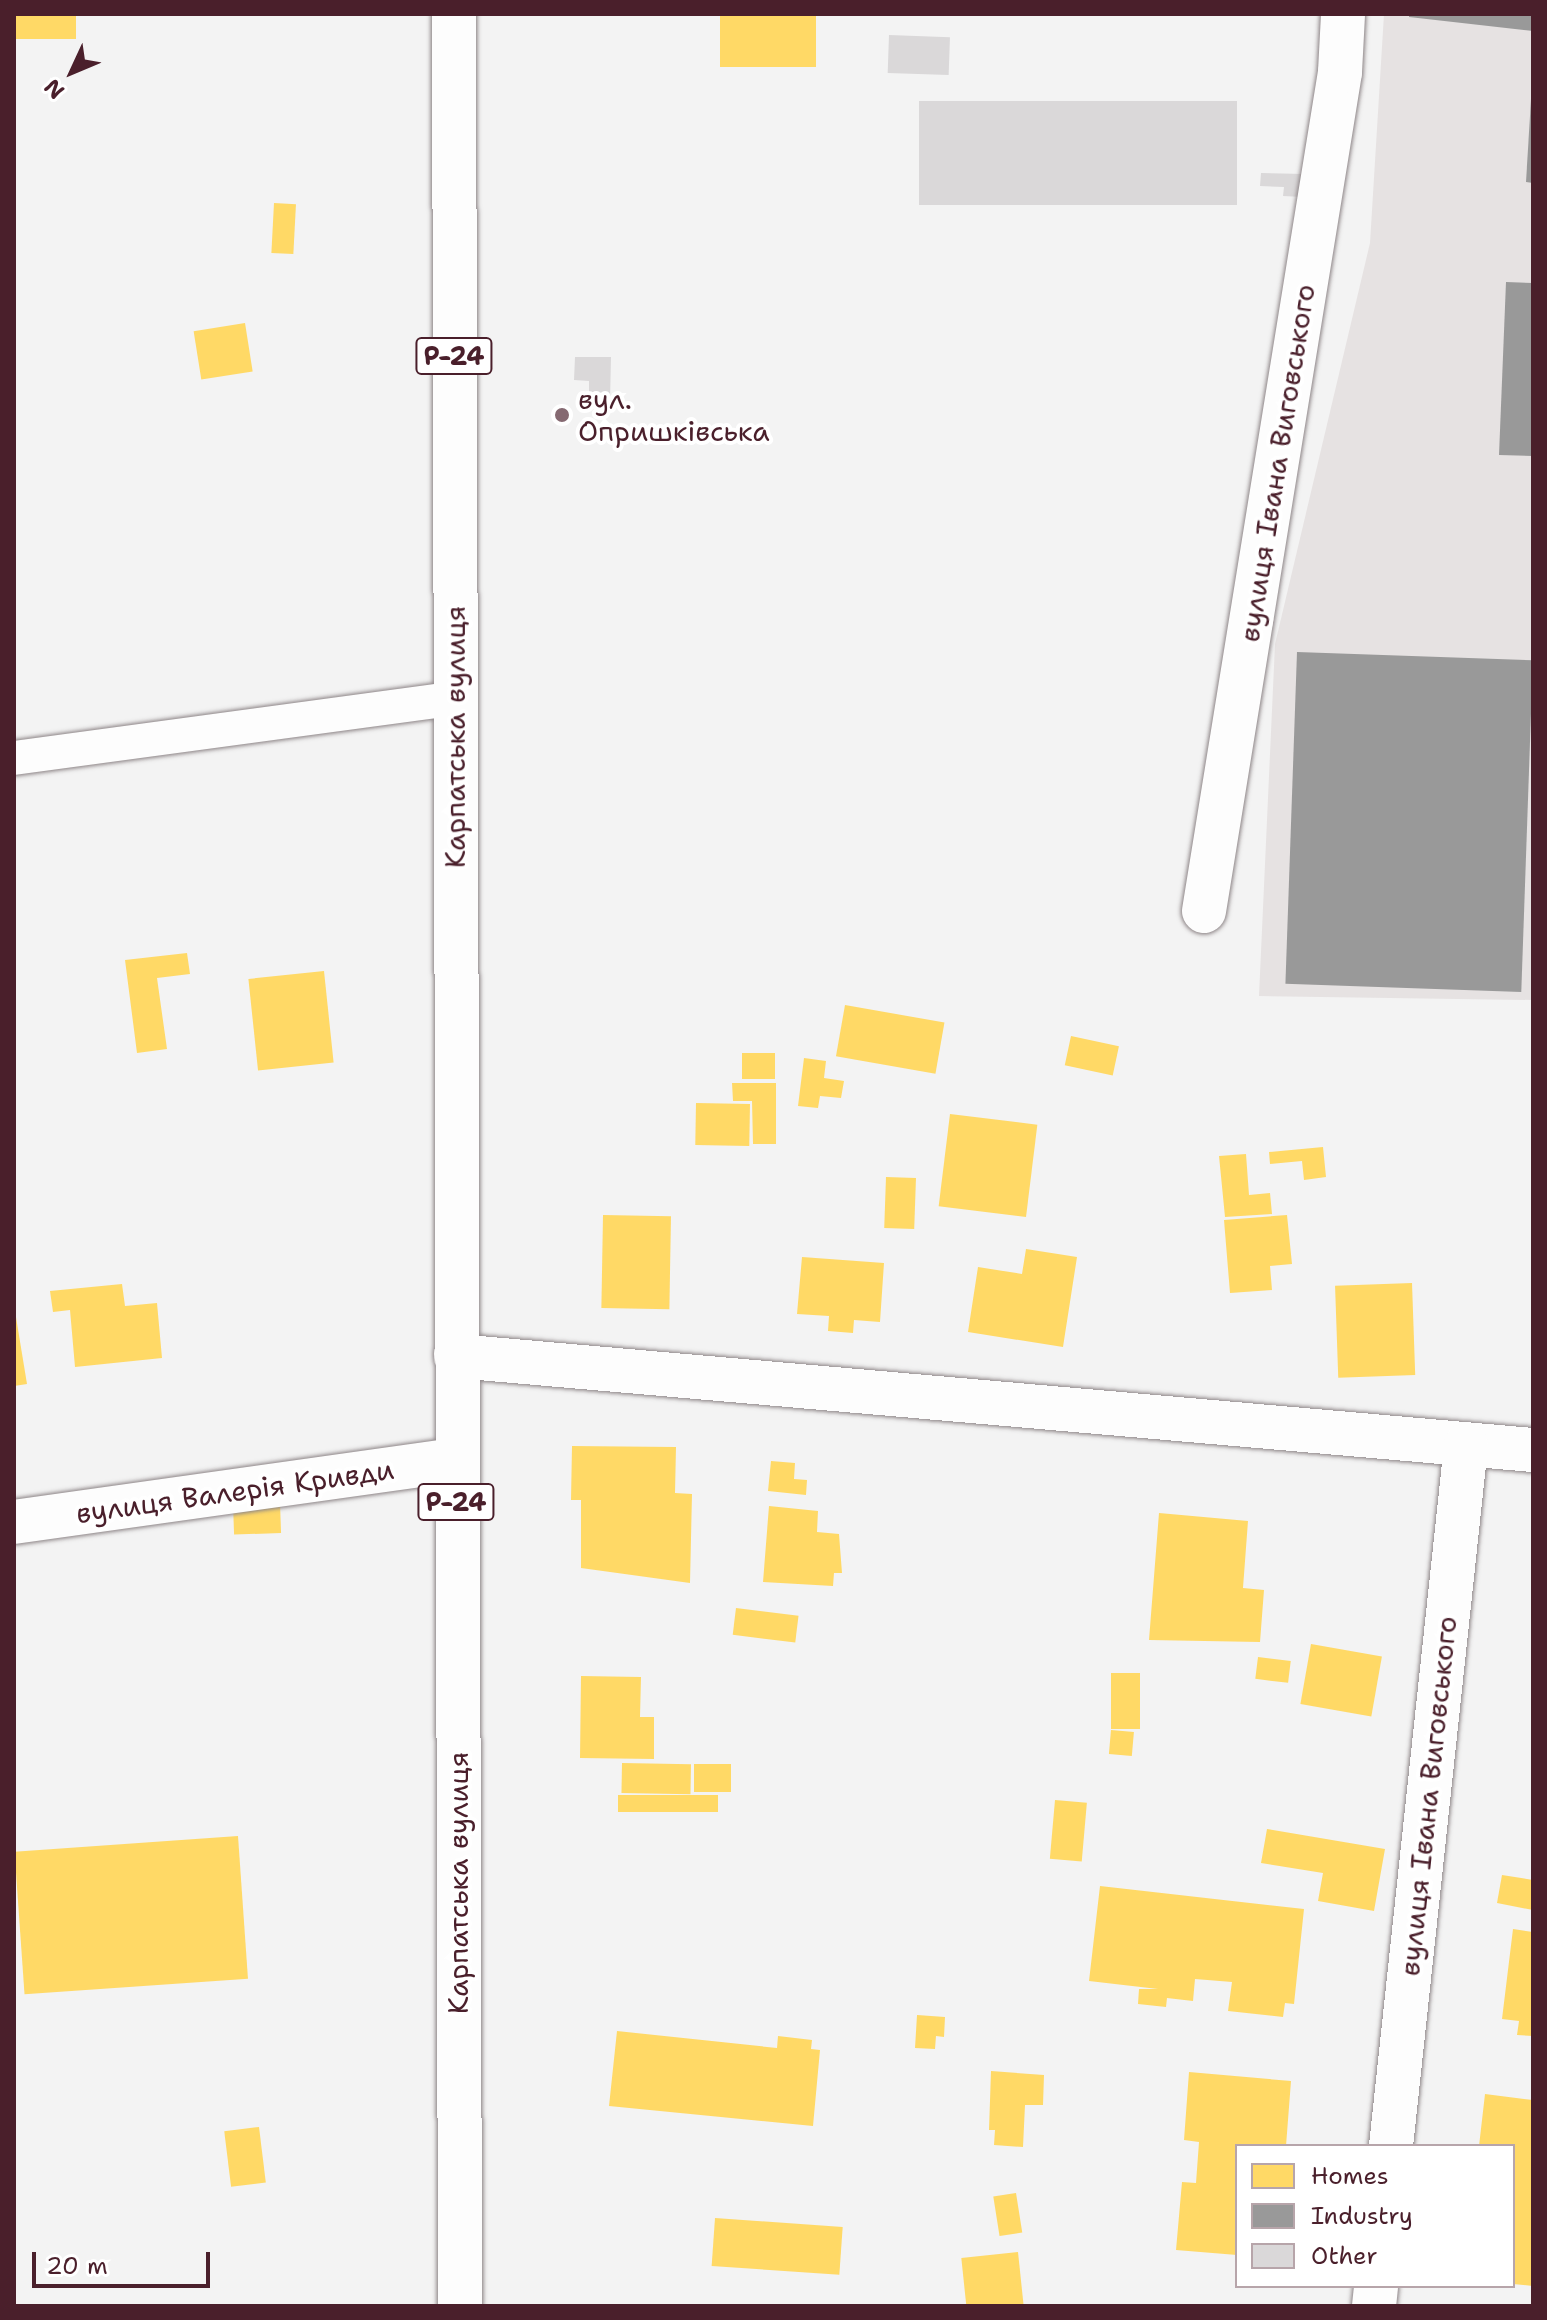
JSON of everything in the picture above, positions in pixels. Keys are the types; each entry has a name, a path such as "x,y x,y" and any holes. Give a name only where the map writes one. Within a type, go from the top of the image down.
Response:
{"street":[{"name":"Карпатська вулиця","path":"454,14 460,2306"},
{"name":"вулиця Івана Виговського","path":"1204,911 1340,72 1343,14"},
{"path":"456,1356 1533,1450"},
{"name":"вулиця Івана Виговського","path":"1391,2144 1466,1445"},
{"name":"вулиця Валерія Кривди","path":"14,1522 456,1460"}],"lane":[{"path":"14,758 455,698"}],"shaded area":[{"path":"1384,14 1533,14 1533,1000 1259,996 1275,644 1370,243"}],"building: Homes":[{"path":"14,14 76,14 76,39 14,39"},
{"path":"720,14 816,14 816,67 720,67"},
{"path":"274,203 296,204 293,254 271,253"},
{"path":"245,323 253,371 201,380 194,331"},
{"path":"187,953 190,974 157,978 167,1049 137,1053 125,960"},
{"path":"324,971 334,1062 258,1070 248,979"},
{"path":"845,1005 944,1023 935,1074 836,1056"},
{"path":"1071,1036 1119,1046 1113,1076 1065,1065"},
{"path":"742,1053 775,1053 775,1079 742,1079"},
{"path":"804,1058 826,1061 824,1078 844,1081 841,1098 820,1096 818,1108 798,1106"},
{"path":"732,1083 776,1083 776,1144 753,1144 752,1101 733,1101"},
{"path":"696,1103 750,1104 749,1146 695,1145"},
{"path":"950,1114 1037,1125 1026,1217 939,1206"},
{"path":"1323,1147 1326,1177 1304,1180 1302,1161 1270,1164 1269,1152"},
{"path":"1246,1154 1249,1195 1270,1193 1272,1214 1225,1217 1219,1156"},
{"path":"886,1177 916,1178 914,1229 884,1228"},
{"path":"603,1215 671,1216 669,1309 601,1308"},
{"path":"1287,1215 1292,1264 1270,1266 1272,1290 1230,1293 1224,1220"},
{"path":"1026,1249 1077,1257 1063,1347 968,1332 978,1267 1022,1274"},
{"path":"802,1257 884,1263 880,1322 854,1320 853,1333 828,1331 829,1316 797,1314"},
{"path":"1412,1283 1415,1375 1338,1378 1335,1286"},
{"path":"122,1284 125,1306 157,1303 162,1358 75,1367 70,1310 53,1312 50,1291"},
{"path":"14,1305 27,1384 14,1386"},
{"path":"572,1446 676,1447 675,1493 692,1494 690,1583 581,1568 581,1500 571,1500"},
{"path":"771,1461 795,1463 794,1479 807,1480 806,1495 768,1491"},
{"path":"280,1503 281,1533 234,1535 233,1505"},
{"path":"769,1506 818,1511 817,1532 839,1534 842,1573 834,1573 833,1586 763,1582"},
{"path":"1159,1513 1248,1521 1243,1588 1264,1590 1260,1642 1149,1640"},
{"path":"736,1608 799,1616 795,1642 733,1635"},
{"path":"1311,1644 1382,1657 1371,1717 1300,1704"},
{"path":"1258,1657 1291,1661 1288,1683 1255,1679"},
{"path":"1111,1673 1140,1673 1140,1729 1111,1729"},
{"path":"581,1676 641,1677 640,1717 654,1717 654,1759 580,1758"},
{"path":"1111,1730 1134,1732 1132,1756 1109,1754"},
{"path":"622,1763 691,1764 690,1794 621,1793"},
{"path":"694,1764 731,1764 731,1792 694,1792"},
{"path":"618,1795 718,1795 718,1812 618,1812"},
{"path":"1055,1800 1087,1803 1082,1862 1050,1859"},
{"path":"1267,1829 1385,1849 1374,1911 1318,1901 1323,1873 1261,1863"},
{"path":"238,1836 248,1979 25,1994 15,1852"},
{"path":"1502,1875 1533,1880 1533,1910 1497,1903"},
{"path":"1100,1886 1304,1909 1294,2004 1285,2003 1283,2017 1228,2011 1232,1982 1195,1979 1193,2001 1167,1998 1166,2007 1138,2004 1139,1989 1158,1989 1089,1981"},
{"path":"1513,1929 1533,1932 1533,2036 1517,2035 1519,2021 1502,2019"},
{"path":"917,2015 945,2017 944,2037 936,2036 935,2049 915,2048"},
{"path":"617,2031 777,2048 778,2036 812,2040 811,2049 820,2050 813,2126 609,2106"},
{"path":"991,2071 1044,2075 1043,2105 1025,2105 1023,2147 994,2145 995,2130 989,2130"},
{"path":"1189,2072 1291,2081 1286,2144 1235,2144 1235,2255 1176,2250 1182,2182 1196,2183 1199,2142 1184,2140"},
{"path":"1485,2094 1533,2100 1533,2286 1515,2284 1515,2144 1479,2144"},
{"path":"259,2127 266,2183 231,2187 224,2131"},
{"path":"1016,2193 1022,2233 1000,2236 993,2197"},
{"path":"715,2218 843,2227 839,2275 712,2266"},
{"path":"1018,2252 1024,2306 966,2306 961,2258"}],"building: Industry":[{"path":"1409,14 1533,14 1533,31 1409,17"},
{"path":"1533,99 1533,183 1526,182"},
{"path":"1506,282 1533,283 1533,456 1499,455"},
{"path":"1297,652 1533,660 1521,992 1285,984"}],"building: Other":[{"path":"889,35 950,37 949,75 888,73"},
{"path":"919,101 1237,101 1237,205 919,205"},
{"path":"1261,173 1305,174 1303,197 1283,196 1284,187 1260,186"},
{"path":"575,357 611,357 610,402 589,402 589,381 574,380"}],"place":[{"name":"вул. Опришківська","path":"562,415"}]}
